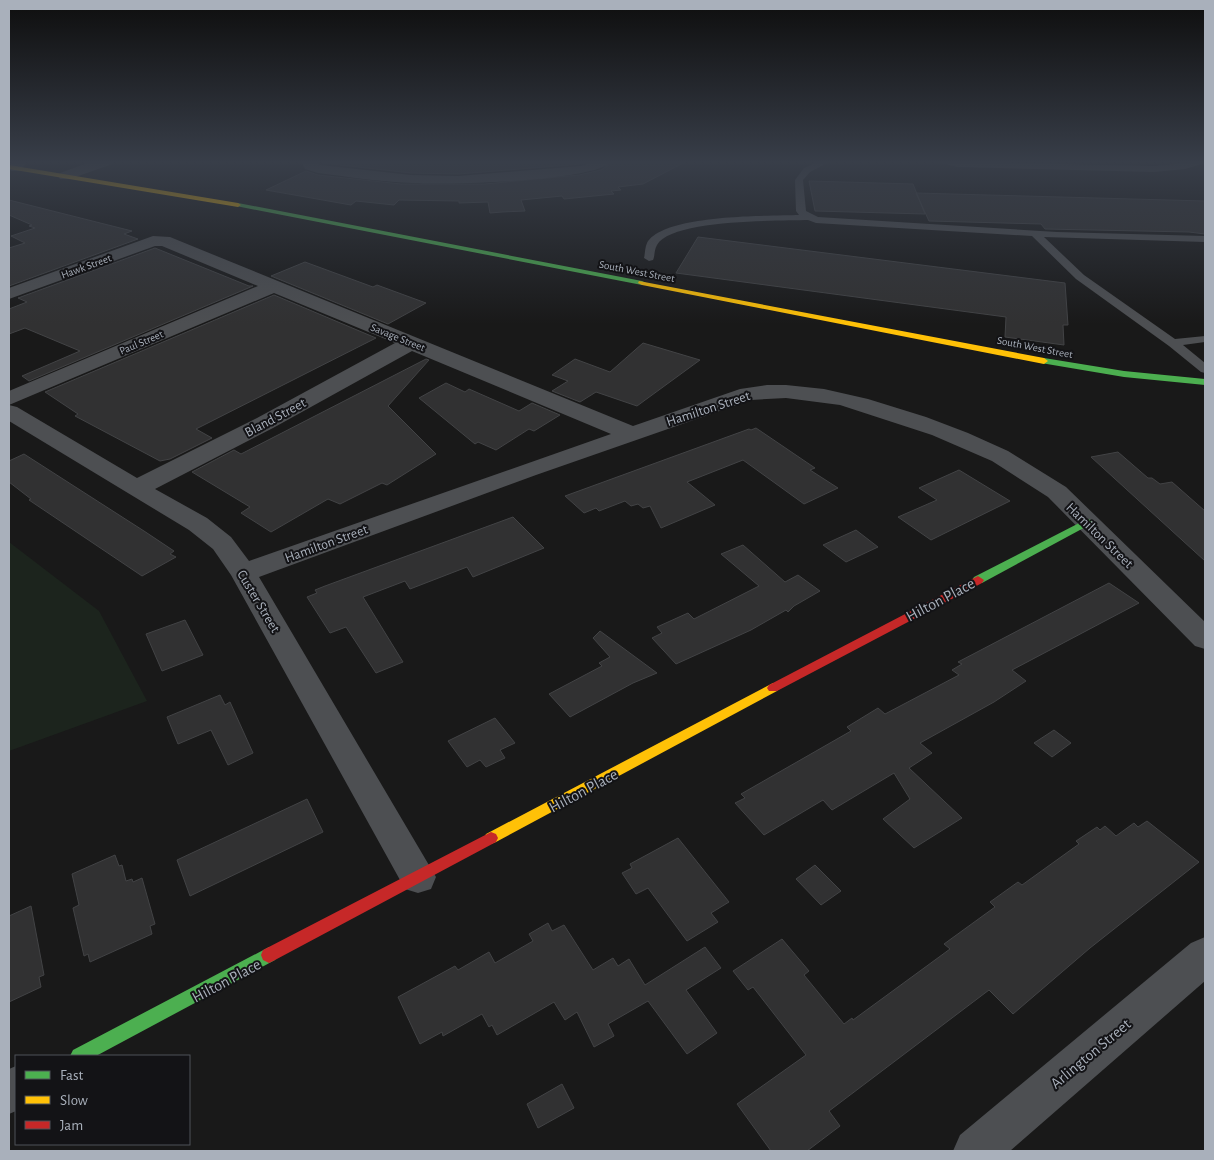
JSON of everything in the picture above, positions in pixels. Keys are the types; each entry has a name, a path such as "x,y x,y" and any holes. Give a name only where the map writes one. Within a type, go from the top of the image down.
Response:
{"street":[{"name":"South West Street","path":"289,215 1059,364 1124,374 1205,382"},
{"name":"Hawk Street","path":"9,294 153,241 164,241"},
{"name":"Savage Street","path":"164,241 632,434"},
{"name":"Paul Street","path":"9,400 274,286"},
{"name":"Bland Street","path":"136,488 265,423 411,343"},
{"name":"Hamilton Street","path":"243,572 756,392 783,391 831,396 861,403 932,426 978,444 1032,473 1057,492 1205,639"},
{"name":"Custer Street","path":"9,412 198,524 222,543 243,572 418,877"},
{"name":"Hilton Place","path":"81,1055 1087,522"},
{"name":"Arlington Street","path":"976,1151 1205,956"}],"lane":[{"path":"649,258 650,244 664,233 678,227 716,222 808,217 826,221 976,228 1035,234 1205,239"},
{"path":"1035,234 1080,277 1173,343 1205,369"},
{"path":"1173,343 1205,339"}],"shaded area":[{"path":"9,542 99,611 147,701 9,751"}],"building":[{"path":"9,215 69,215 132,231 124,234 138,239 9,286 9,248 25,243 11,236 35,228 29,226 32,225"},
{"path":"926,215 1205,215 1205,234 1045,229 1041,224 929,221"},
{"path":"698,237 1065,283 1068,325 1063,325 1064,345 1005,337 1006,317 676,273"},
{"path":"155,248 253,286 29,381 22,376 80,351 25,328 9,334 9,309 27,302 18,298"},
{"path":"305,262 373,287 377,285 426,303 388,324 271,276"},
{"path":"274,295 376,338 196,429 212,438 170,459 160,461 75,416 78,414 45,392"},
{"path":"643,343 700,360 637,406 596,392 580,402 552,391 568,381 552,375 575,359 610,372"},
{"path":"426,359 429,360 388,406 436,454 387,485 382,483 340,504 328,499 271,532 241,513 250,507 192,472 234,450 241,454"},
{"path":"446,383 465,392 469,389 519,411 532,403 560,415 534,431 529,429 496,450 478,442 475,444 419,398"},
{"path":"756,428 815,468 810,470 838,488 804,504 743,460 687,482 715,505 661,528 650,506 643,508 638,504 631,506 625,501 599,511 596,508 584,513 565,496 749,429"},
{"path":"1118,452 1148,478 1152,478 1160,484 1172,482 1205,511 1205,561 1091,457"},
{"path":"24,454 174,551 170,554 176,557 142,576 29,500 31,499 9,482 9,461"},
{"path":"959,470 1010,501 931,540 898,517 937,500 919,488"},
{"path":"513,517 544,548 473,577 467,567 410,589 405,581 363,597 403,662 376,673 346,627 330,633 307,597 317,593 315,590 325,586"},
{"path":"856,530 878,547 846,562 823,545"},
{"path":"743,545 785,582 798,575 820,591 794,606 788,612 786,610 751,630 676,664 652,638 662,633 657,627 688,613 694,619 759,586 721,554"},
{"path":"1109,583 1139,603 1012,670 1026,681 994,702 920,743 932,753 909,768 962,818 914,848 883,819 910,799 894,773 832,810 823,800 764,835 735,803 745,798 741,794 851,731 847,727 878,708 885,714 959,675 952,670 962,664 958,662"},
{"path":"185,620 203,655 162,671 146,634"},
{"path":"600,631 657,673 633,683 570,717 549,694 602,666 599,663 610,657 593,638"},
{"path":"220,695 225,705 230,702 253,753 228,765 211,730 178,744 167,717"},
{"path":"495,718 515,743 500,750 505,758 486,767 480,760 467,767 448,741"},
{"path":"1054,730 1071,743 1052,757 1034,743"},
{"path":"307,799 323,832 190,896 177,860"},
{"path":"1147,821 1199,862 1090,948 1013,1014 989,990 829,1111 840,1126 807,1151 771,1151 737,1104 806,1055 753,987 748,990 733,971 782,939 809,971 804,975 844,1024 852,1018 853,1020 950,949 944,944 995,907 990,902 1018,882 1022,885 1079,844 1076,841 1097,827 1100,830 1105,826 1116,836 1134,823 1138,827"},
{"path":"678,838 729,902 711,913 718,922 687,941 648,888 636,894 622,873 632,868 630,864"},
{"path":"115,855 119,866 122,865 126,881 132,879 133,882 142,878 155,924 150,926 152,934 90,962 88,954 84,956 73,908 79,905 72,874"},
{"path":"815,865 841,891 821,905 796,879"},
{"path":"31,906 44,975 39,977 41,987 9,1002 9,916"},
{"path":"548,923 552,931 564,925 593,970 613,958 618,966 629,959 645,985 705,947 721,968 686,990 717,1033 687,1054 648,1001 608,1024 614,1036 594,1047 577,1012 565,1020 554,1002 497,1035 492,1025 489,1027 482,1014 443,1036 442,1032 420,1044 398,997 455,966 458,970 489,952 495,963 533,941 529,934"},
{"path":"562,1084 574,1108 538,1128 527,1104"}],"traffic: fast":[{"path":"290,215 642,283"},
{"path":"1044,361 1124,374 1205,382"},
{"path":"978,580 1087,522"},
{"path":"81,1055 269,955"}],"traffic: slow":[{"path":"642,283 1044,361"},
{"path":"491,838 773,688"}],"traffic: jam":[{"path":"773,688 978,580"},
{"path":"269,955 491,838"}]}
